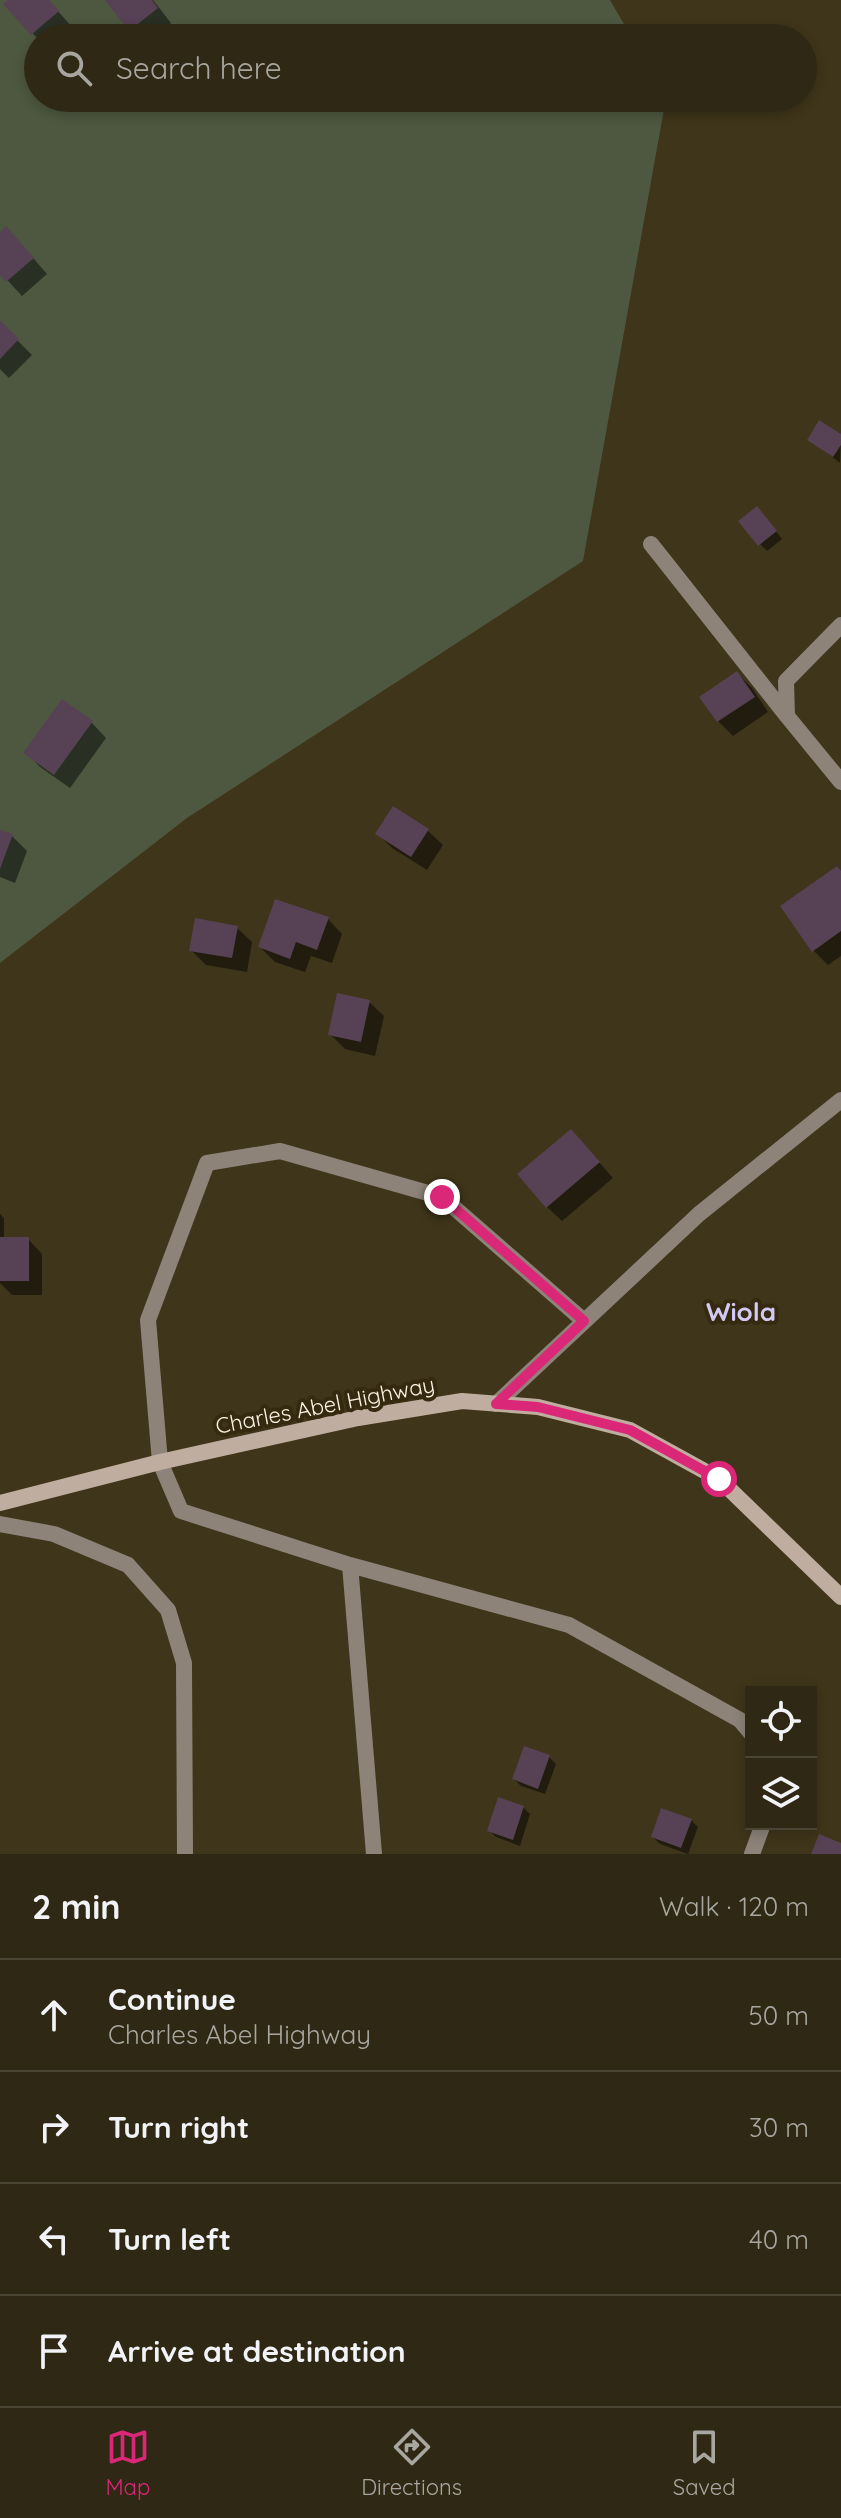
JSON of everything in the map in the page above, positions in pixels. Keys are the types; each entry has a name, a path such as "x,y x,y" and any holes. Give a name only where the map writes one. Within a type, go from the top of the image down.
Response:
{"main road":[{"name":"Charles Abel Highway","path":"0,1503 160,1462 358,1418 462,1401 538,1407 630,1430 719,1479 841,1597"}],"street":[{"path":"651,544 841,782"},
{"path":"787,716 786,681 841,625"},
{"path":"496,1404 699,1214 841,1100"},
{"path":"584,1321 442,1197 280,1151 207,1163 148,1320 160,1462 181,1511 350,1565 569,1625 740,1720 745,1726"},
{"path":"0,1524 54,1534 128,1565 168,1610 184,1663 185,1854"},
{"path":"350,1565 374,1854"},
{"path":"752,1854 761,1830"}],"green space":[{"path":"0,0 610,0 624,24 24,24 24,112 663,112 583,561 187,818 0,963"}],"building":[{"path":"8,0 49,0 59,11 44,24 24,24 24,27 3,4"},
{"path":"105,0 152,0 158,8 138,24 124,24"},
{"path":"6,226 34,258 6,282 0,275 0,232"},
{"path":"0,320 19,339 0,359"},
{"path":"819,420 841,434 841,445 833,457 807,440"},
{"path":"757,506 777,531 758,546 738,521"},
{"path":"737,671 755,697 717,722 699,697"},
{"path":"62,699 93,721 54,775 23,753"},
{"path":"393,806 429,829 411,857 375,834"},
{"path":"0,830 13,834 0,869"},
{"path":"837,866 841,871 841,931 812,952 780,906"},
{"path":"275,899 329,917 317,950 296,942 290,959 258,947"},
{"path":"195,918 238,926 232,958 189,951"},
{"path":"337,993 370,1000 361,1042 328,1035"},
{"path":"571,1129 600,1162 546,1208 517,1174"},
{"path":"0,1237 29,1237 29,1281 0,1281"},
{"path":"524,1746 550,1755 538,1789 512,1779"},
{"path":"498,1797 524,1806 513,1840 487,1831"},
{"path":"661,1808 692,1819 681,1848 651,1837"},
{"path":"819,1834 841,1843 841,1854 811,1854"}],"district":[{"name":"Wiola","path":"741,1312"}],"route":[{"path":"442,1197 584,1321 496,1404 538,1407 630,1430 719,1479"}]}
